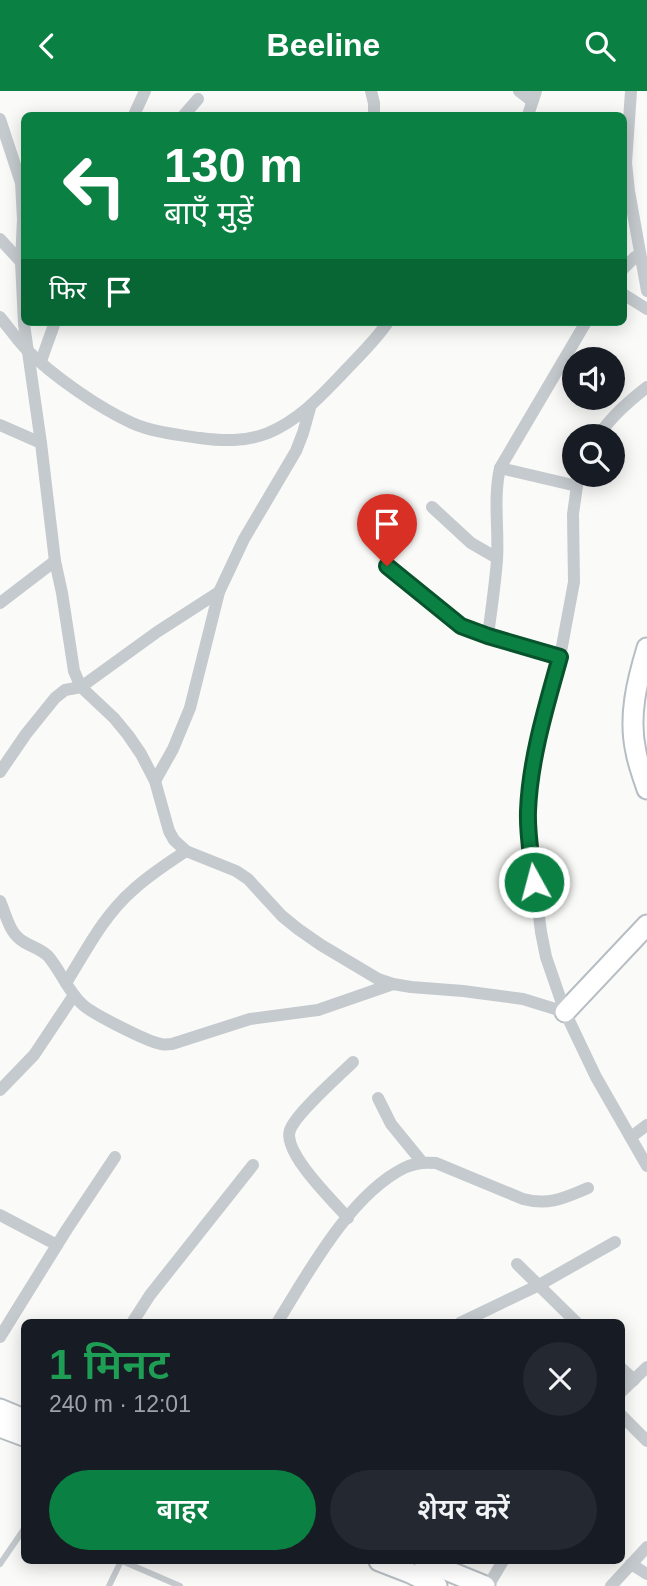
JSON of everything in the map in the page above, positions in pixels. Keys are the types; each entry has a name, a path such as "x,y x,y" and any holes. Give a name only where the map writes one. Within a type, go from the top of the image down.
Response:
{"street":[{"path":"135,112 145,91"},
{"path":"371,91 374,112"},
{"path":"519,91 534,96"},
{"path":"627,149 631,91"},
{"path":"187,112 198,99"},
{"path":"0,119 20,183 21,195"},
{"path":"627,170 647,291"},
{"path":"0,239 21,262"},
{"path":"627,265 640,255"},
{"path":"627,296 647,309"},
{"path":"0,317 27,350 70,385 134,424 189,437 230,440 249,439 283,425 310,408 385,326"},
{"path":"24,326 55,561 74,671 81,687 128,735 155,781 174,841 186,851 236,871 248,879 282,916 298,929 378,979 393,984 523,999 565,1012"},
{"path":"41,361 54,326"},
{"path":"488,636 497,558 496,485 500,468 584,326"},
{"path":"607,424 624,405 647,387"},
{"path":"155,781 173,749 190,708 219,592 244,539 296,451 310,408"},
{"path":"0,425 41,443"},
{"path":"500,468 562,478"},
{"path":"577,487 573,514 574,582 560,657 541,728 529,791 528,832 546,957 565,1012 596,1077 647,1166"},
{"path":"432,507 471,544 497,558"},
{"path":"0,603 55,561"},
{"path":"387,566 461,626 560,657"},
{"path":"0,772 55,698 65,691 81,687 157,632 219,592"},
{"path":"647,648 638,677 633,713 635,750 647,789"},
{"path":"66,983 93,940 131,891 186,851"},
{"path":"0,901 5,931 41,950 83,1005 160,1044 172,1044 250,1019 318,1010 393,984"},
{"path":"565,1012 647,925"},
{"path":"0,1090 34,1055 74,995"},
{"path":"348,1218 296,1158 289,1142 289,1131 296,1119 353,1062"},
{"path":"378,1098 391,1124 422,1162"},
{"path":"631,1137 647,1125"},
{"path":"0,1337 115,1157"},
{"path":"279,1319 326,1246 363,1199 405,1167 422,1162 436,1163 535,1202 558,1200 588,1188"},
{"path":"135,1319 253,1165"},
{"path":"0,1216 57,1245"},
{"path":"472,1319 615,1242"},
{"path":"517,1263 573,1319"},
{"path":"625,1388 647,1367"},
{"path":"625,1372 634,1380"},
{"path":"0,1409 21,1418"},
{"path":"625,1419 647,1441"},
{"path":"0,1427 21,1435"},
{"path":"611,1586 647,1547"},
{"path":"387,1564 435,1586"},
{"path":"432,1564 487,1586 501,1564"},
{"path":"631,1564 647,1574"}],"lane":[{"path":"0,1564 21,1533"},
{"path":"109,1586 120,1564"},
{"path":"128,1564 180,1586"}],"route":[{"path":"387,566 461,626 560,657 543,717 529,791 528,832 534,882"}]}
